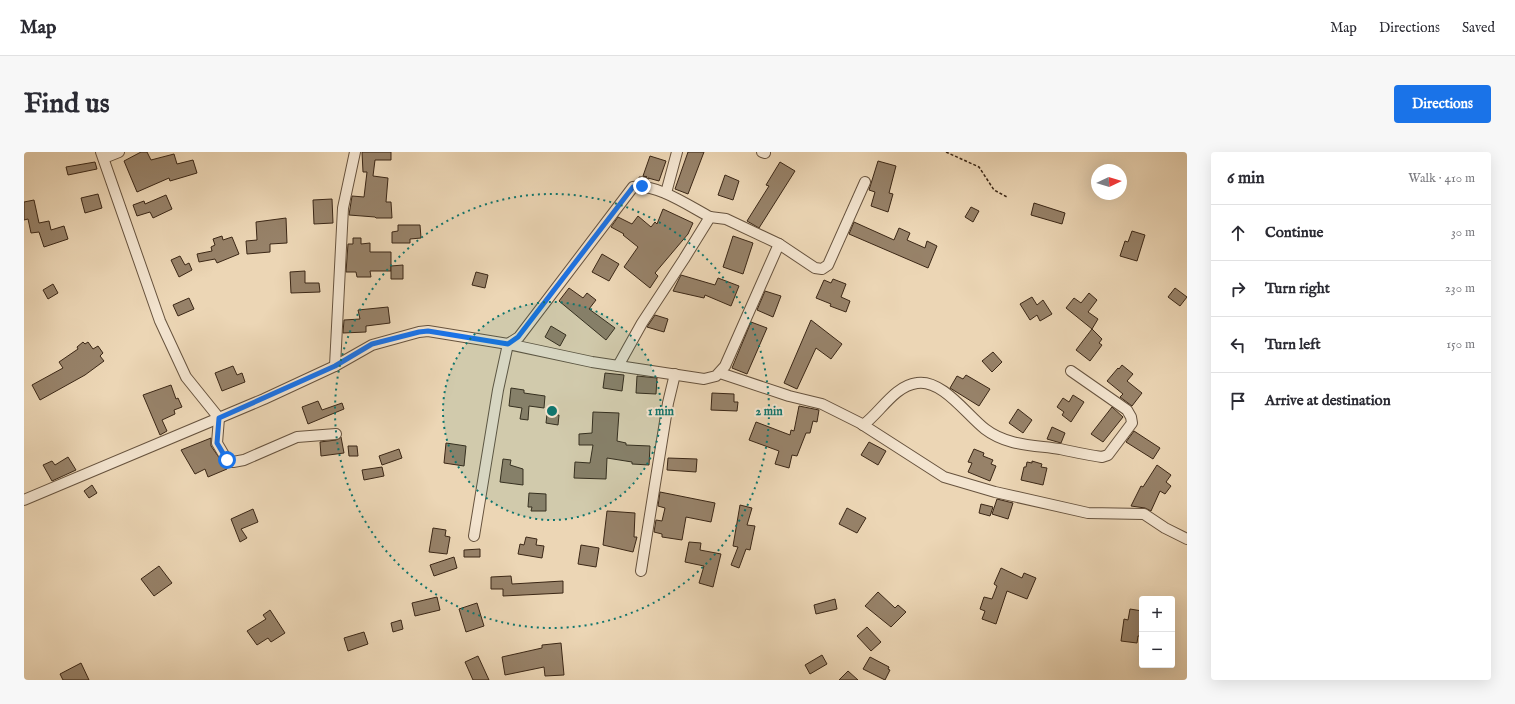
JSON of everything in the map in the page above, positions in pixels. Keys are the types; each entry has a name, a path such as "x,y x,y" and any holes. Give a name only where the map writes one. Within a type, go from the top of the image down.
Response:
{"street":[{"path":"119,152 102,155 160,321 186,377 219,418 217,443 229,461 244,460 297,437 336,434"},
{"path":"335,366 343,208 355,152"},
{"path":"666,193 677,152"},
{"path":"474,536 498,390 508,344 518,337 633,187 642,186 666,193 710,216 726,220 779,244 814,268 826,267 865,182"},
{"path":"618,366 642,322 684,259 710,216"},
{"path":"24,500 219,418 335,366 372,344 419,332 428,331 508,344 618,366 704,379 716,376 725,366 779,244"},
{"path":"863,425 874,417 885,403 897,392 915,383 928,382 944,392 986,429 1022,446 1060,449 1102,457 1108,455 1132,423 1132,417 1127,410 1071,370"},
{"path":"720,373 789,396 822,404 863,425 944,476 995,492 1088,513 1144,514 1187,539"},
{"path":"640,571 668,403 675,374"}],"path":[{"path":"946,152 979,167 994,190 1007,197"}],"building":[{"path":"141,152 147,152 151,160 174,154 177,164 193,160 197,173 170,181 169,178 137,192 124,161"},
{"path":"362,152 391,152 391,160 375,160 373,176 388,178 386,202 391,202 392,218 349,215 352,196 364,197 367,172 363,172"},
{"path":"688,152 704,152 688,194 675,189"},
{"path":"650,156 666,161 659,181 648,178 648,181 639,180 639,177 647,177 643,176"},
{"path":"878,161 896,166 889,193 893,194 888,212 871,206 875,192 869,190"},
{"path":"95,162 97,169 68,175 66,167"},
{"path":"780,162 795,171 759,228 747,221 769,186 766,185"},
{"path":"725,175 739,181 733,200 718,195"},
{"path":"98,194 102,208 85,213 81,198"},
{"path":"166,195 172,209 153,218 150,212 137,216 133,205 144,201 145,204"},
{"path":"332,199 333,223 314,224 313,200"},
{"path":"34,200 39,223 49,221 51,230 64,226 68,239 44,247 39,232 31,233 28,219 24,220 24,202"},
{"path":"1034,203 1065,213 1062,224 1031,215"},
{"path":"971,207 979,211 973,222 965,217"},
{"path":"663,209 693,223 688,234 655,273 658,276 650,288 624,267 638,247 623,235 624,234 611,227 618,217 632,224 638,216 651,227 655,222 657,224"},
{"path":"286,218 287,243 270,244 270,252 247,254 246,241 257,240 256,222"},
{"path":"854,222 894,240 899,228 910,233 907,240 925,248 927,241 937,246 928,268 849,234"},
{"path":"398,225 420,225 421,238 410,239 410,243 392,243 392,232 398,231"},
{"path":"1132,231 1145,235 1137,261 1120,256 1125,241 1128,242"},
{"path":"222,236 223,240 232,237 239,254 217,263 215,259 199,262 197,254 212,251 211,247 215,245 213,239"},
{"path":"733,236 753,243 743,274 723,267"},
{"path":"353,238 361,238 361,244 370,243 370,252 391,252 391,271 370,271 371,277 357,277 356,272 346,272 348,244 353,244"},
{"path":"602,254 619,264 609,281 592,272"},
{"path":"180,256 185,265 189,263 192,270 179,277 171,260"},
{"path":"403,265 403,279 391,279 391,266"},
{"path":"305,271 305,283 319,283 320,292 291,293 290,272"},
{"path":"476,272 488,275 485,288 472,285"},
{"path":"681,275 715,285 718,278 739,286 731,306 705,295 704,298 673,291"},
{"path":"833,279 846,284 841,297 850,301 846,312 830,306 831,304 816,298 824,280 831,283"},
{"path":"53,284 58,293 48,299 43,290"},
{"path":"569,288 583,298 587,293 596,300 589,309 615,328 606,340 559,301"},
{"path":"1175,288 1187,297 1180,306 1168,297"},
{"path":"765,291 781,296 773,317 757,310"},
{"path":"1089,293 1097,300 1088,312 1098,319 1092,329 1066,308 1074,298 1081,303"},
{"path":"1032,297 1037,305 1043,300 1052,314 1040,321 1037,315 1030,320 1020,304"},
{"path":"189,298 194,309 178,316 173,305"},
{"path":"388,307 390,323 366,326 366,332 343,333 344,320 360,319 358,310"},
{"path":"655,315 668,319 664,332 647,327"},
{"path":"811,320 842,344 831,359 816,348 797,389 784,383"},
{"path":"751,322 767,328 747,374 732,368"},
{"path":"551,326 566,335 560,346 545,337"},
{"path":"1092,329 1102,339 1099,343 1102,345 1090,361 1076,350"},
{"path":"83,342 85,344 88,342 93,349 98,346 103,353 100,356 104,361 85,375 40,400 32,385 63,368 59,362 78,349 77,347"},
{"path":"993,352 1002,362 992,372 982,361"},
{"path":"1122,365 1133,374 1127,381 1142,393 1132,406 1120,397 1123,394 1107,381"},
{"path":"233,366 237,375 242,373 245,382 222,391 215,373"},
{"path":"605,373 624,375 622,391 603,388"},
{"path":"966,375 990,389 979,406 950,388 957,376 963,379"},
{"path":"637,376 657,378 656,394 636,393"},
{"path":"171,385 176,399 178,398 182,407 174,410 175,414 162,420 167,431 160,435 143,395"},
{"path":"511,388 524,390 524,393 545,396 544,408 529,406 528,420 520,419 522,408 509,406"},
{"path":"712,393 734,394 734,402 738,402 737,411 711,410"},
{"path":"1073,395 1084,402 1071,422 1062,415 1064,412 1057,407 1063,398 1069,402"},
{"path":"318,401 322,410 342,403 344,409 308,424 302,407"},
{"path":"799,406 819,410 817,422 813,421 810,433 806,433 797,456 792,455 789,468 775,464 779,451 749,440 756,422 790,435 791,430 794,431"},
{"path":"1112,407 1123,417 1103,442 1091,434"},
{"path":"1018,409 1032,420 1023,433 1009,423"},
{"path":"593,412 619,413 617,441 626,443 626,445 650,446 649,465 632,464 632,462 607,458 606,479 574,478 575,462 590,463 593,445 579,445 579,434 592,433"},
{"path":"547,414 559,415 558,425 546,423"},
{"path":"1052,427 1065,433 1061,443 1047,439"},
{"path":"1134,431 1160,448 1153,459 1126,442"},
{"path":"341,437 344,453 321,456 320,442 336,440"},
{"path":"211,438 211,446 227,469 208,477 205,469 195,474 181,450"},
{"path":"869,442 886,451 878,465 861,455"},
{"path":"446,443 466,446 464,466 444,463"},
{"path":"348,446 357,446 358,456 349,456"},
{"path":"399,449 402,458 382,465 379,456"},
{"path":"974,449 984,453 983,456 993,460 991,464 996,466 990,481 968,472 972,463 968,462"},
{"path":"68,457 76,470 52,481 43,465 52,461 55,465"},
{"path":"668,458 697,459 696,472 667,470"},
{"path":"503,459 511,460 510,465 523,469 523,485 500,482"},
{"path":"1032,461 1042,464 1041,467 1047,468 1043,485 1021,480 1024,467 1026,467 1027,462 1032,463"},
{"path":"1157,465 1171,475 1166,482 1171,486 1165,494 1160,491 1151,511 1145,508 1131,506 1141,486 1143,487"},
{"path":"382,467 384,476 364,480 362,470"},
{"path":"92,485 97,493 89,498 84,491"},
{"path":"660,492 715,503 711,522 686,517 682,540 662,537 662,534 654,532 656,520 662,521 665,508 658,506"},
{"path":"529,493 546,494 546,511 531,511 532,507 528,507"},
{"path":"997,499 1013,503 1008,519 992,514"},
{"path":"981,504 993,507 990,516 979,513"},
{"path":"740,505 752,508 747,525 755,526 750,550 746,549 739,568 731,565 738,547 733,546"},
{"path":"847,508 866,518 857,533 839,524"},
{"path":"253,509 258,522 241,529 247,538 240,542 231,519"},
{"path":"607,511 635,513 634,537 637,537 633,552 603,545"},
{"path":"433,528 446,530 445,536 450,537 447,554 429,552"},
{"path":"526,537 537,539 536,545 544,546 542,558 518,554 520,544 524,545"},
{"path":"689,542 701,543 700,550 721,554 713,587 699,583 704,566 685,562"},
{"path":"581,545 599,548 596,567 578,564"},
{"path":"480,549 480,557 464,557 464,550"},
{"path":"454,557 457,568 434,576 430,565"},
{"path":"159,566 172,583 154,596 141,579"},
{"path":"1001,568 1022,578 1024,573 1036,578 1027,599 1007,591 996,624 982,619 985,611 980,609 984,597 992,599 997,586 994,584"},
{"path":"511,576 512,584 563,581 563,593 503,596 503,589 491,589 491,577"},
{"path":"878,592 895,608 898,605 906,612 891,627 865,606"},
{"path":"437,597 440,610 415,616 412,603"},
{"path":"835,599 837,609 816,614 814,605"},
{"path":"477,603 484,626 466,632 459,609"},
{"path":"1130,609 1139,610 1139,636 1137,643 1121,641 1124,619 1128,620"},
{"path":"270,610 285,633 271,642 268,638 257,645 247,631 266,619 263,615"},
{"path":"401,620 403,629 393,632 391,623"},
{"path":"867,627 881,642 871,651 857,636"},
{"path":"364,632 368,644 348,651 344,638"},
{"path":"561,643 564,675 545,676 544,667 505,675 502,657 542,648 542,645"},
{"path":"822,655 827,664 810,674 805,665"},
{"path":"478,656 489,680 473,680 465,662"},
{"path":"870,657 889,667 888,669 890,670 885,680 863,669"},
{"path":"81,663 89,680 63,680 60,674"},
{"path":"848,671 858,680 839,680"}],"route":[{"path":"227,460 217,443 219,418 335,366 372,344 428,331 508,344 518,337 633,187 642,186"}]}
